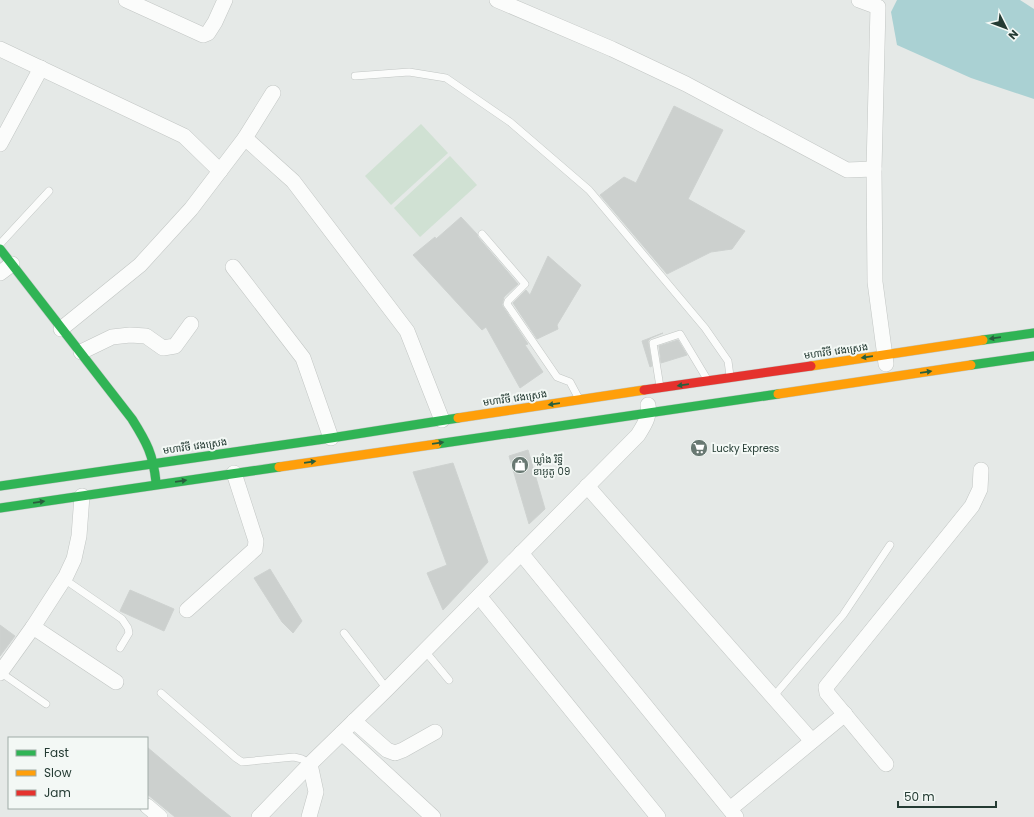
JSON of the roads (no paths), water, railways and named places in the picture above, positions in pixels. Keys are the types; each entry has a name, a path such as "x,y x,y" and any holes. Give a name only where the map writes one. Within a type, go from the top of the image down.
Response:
{"main road":[{"path":"0,249 132,419 146,441 154,463 156,485"},
{"name":"មហាវិថី វេងស្រេង","path":"0,486 1034,333"},
{"path":"0,508 1034,356"}],"street":[{"path":"126,0 203,35 208,33 215,22 225,0"},
{"path":"497,0 612,49 686,84 847,170 874,169"},
{"path":"859,0 878,4 874,169 875,282 887,377"},
{"path":"0,49 184,136 220,171"},
{"path":"0,144 41,68"},
{"path":"61,329 140,265 191,209 245,138 273,93"},
{"path":"245,138 294,181 407,331 442,420"},
{"path":"0,273 12,264"},
{"path":"233,267 303,358 331,438"},
{"path":"81,352 112,337 130,335 146,336 163,348 175,346 191,324"},
{"path":"259,817 310,764 388,689 638,435 649,412 653,389"},
{"path":"886,764 827,692 826,687 972,506 980,489 981,470"},
{"path":"187,610 255,549 256,541 234,473"},
{"path":"587,486 812,741"},
{"path":"0,672 64,579 74,559 79,536 82,496"},
{"path":"521,553 733,813 812,741 845,714"},
{"path":"479,596 658,817"},
{"path":"32,627 116,682"},
{"path":"354,721 388,750 395,753 435,732"},
{"path":"342,733 433,817"},
{"path":"310,764 316,792 310,817"},
{"path":"148,807 160,817"}],"lane":[{"path":"355,76 409,72 446,78 510,122 589,190 705,328 728,361 730,378"},
{"path":"0,244 49,191"},
{"path":"482,234 525,284 507,304 557,376 570,382 580,400"},
{"path":"653,389 653,343 680,334 708,381"},
{"path":"772,697 843,615 890,545"},
{"path":"64,579 122,619 128,628 129,633 120,648"},
{"path":"344,633 388,689"},
{"path":"425,651 449,680"},
{"path":"0,672 46,704"},
{"path":"161,693 242,762 294,757 302,759 310,764"}],"water":[{"path":"897,0 1020,0 1034,9 1034,99 971,78 897,45 891,12"}],"place":[{"name":"Lucky Express","path":"699,448"},
{"name":"ឃ្លាំង រិទ្ធី ខាអូតូ 09","path":"520,465"}]}
